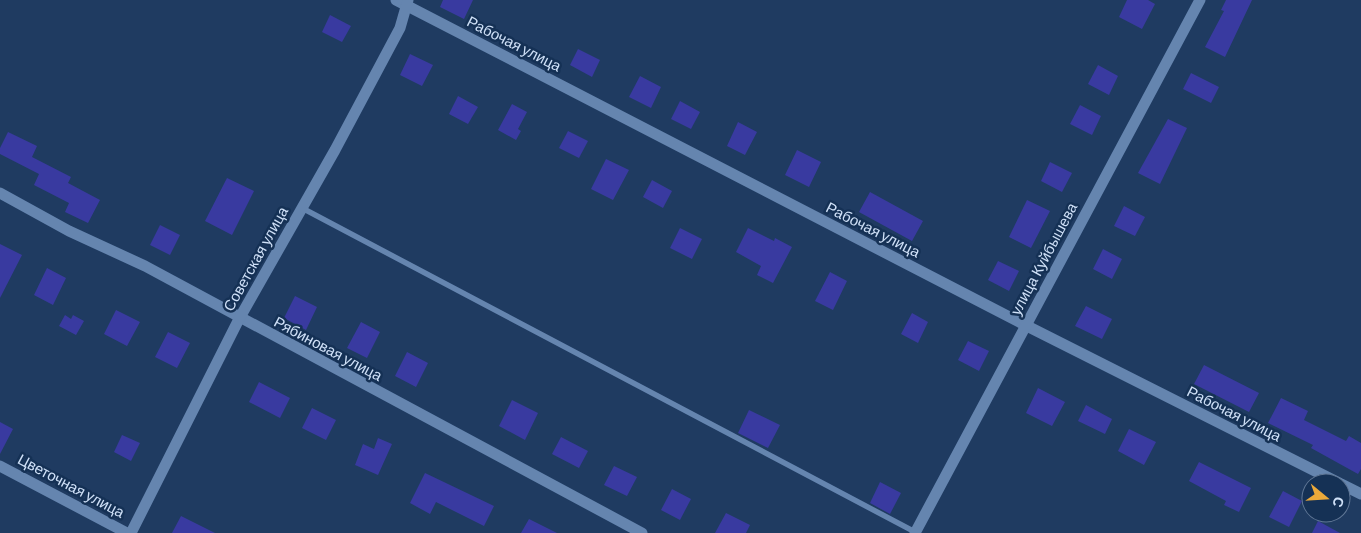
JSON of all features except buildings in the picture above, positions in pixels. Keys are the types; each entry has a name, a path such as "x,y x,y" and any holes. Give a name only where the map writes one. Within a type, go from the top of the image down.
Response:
{"street":[{"name":"улица Куйбышева","path":"915,533 1200,0"},
{"name":"Рабочая улица","path":"403,2 1025,325 1320,473"},
{"name":"Советская улица","path":"129,533 239,319 400,28 403,2"},
{"name":"Рябиновая улица","path":"0,193 69,231 145,266 239,319 642,533"},
{"name":"Цветочная улица","path":"0,466 129,533"}],"lane":[{"path":"302,208 915,533"}]}
